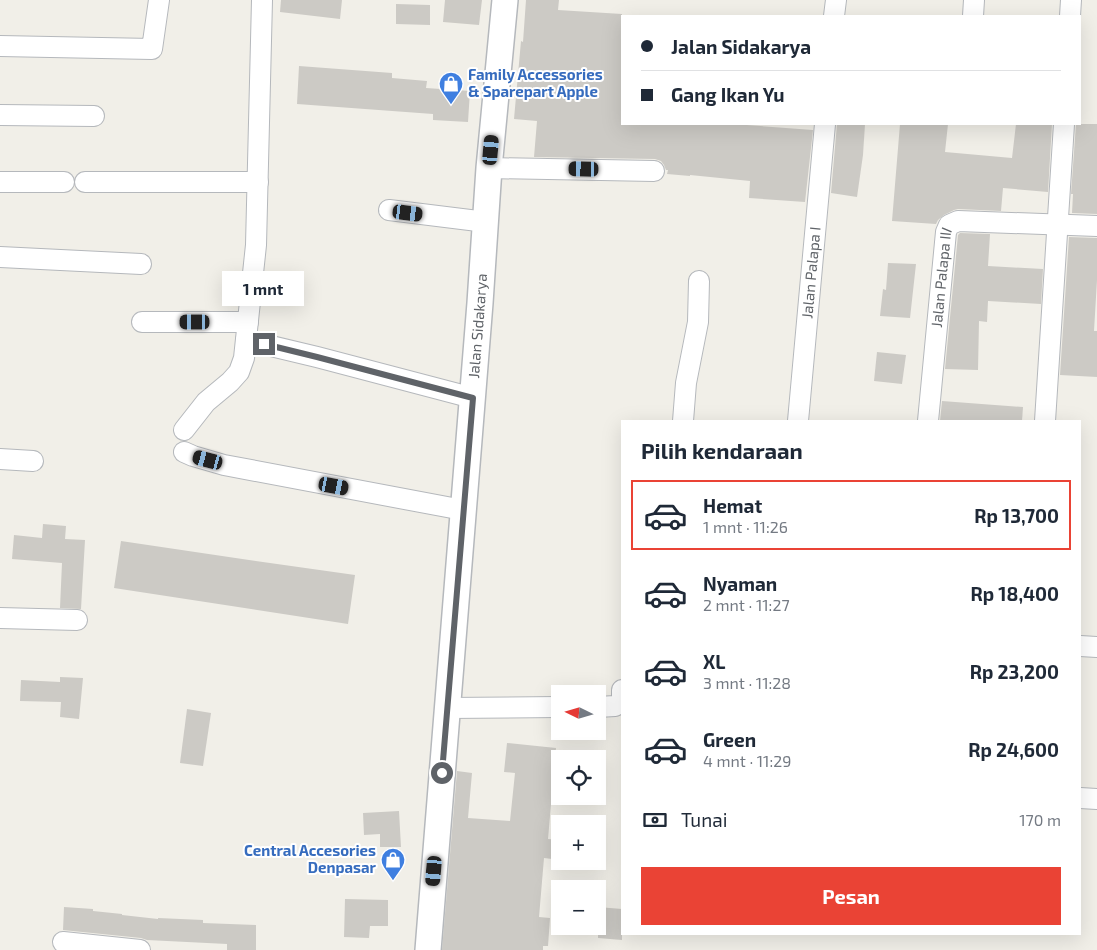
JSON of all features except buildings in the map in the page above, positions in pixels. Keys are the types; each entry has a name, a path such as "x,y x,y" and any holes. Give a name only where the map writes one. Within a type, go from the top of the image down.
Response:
{"street":[{"path":"0,46 152,49 159,0"},
{"path":"184,430 206,402 239,372 244,358 256,245 262,0"},
{"name":"Jalan Sidakarya","path":"428,950 505,0"},
{"path":"834,15 836,0"},
{"path":"973,15 974,0"},
{"path":"1070,15 1071,0"},
{"path":"0,115 94,116"},
{"name":"Jalan Palapa I","path":"798,420 825,125"},
{"path":"1045,420 1064,125"},
{"path":"490,168 654,170"},
{"path":"0,182 64,182"},
{"path":"85,182 258,182"},
{"path":"389,210 486,222"},
{"name":"Jalan Palapa III","path":"928,420 946,232 949,225 958,220 1057,225"},
{"path":"1057,225 1097,226"},
{"path":"0,257 141,264"},
{"path":"683,420 686,383 698,322 698,281"},
{"path":"142,322 247,331 317,357 473,398"},
{"path":"184,452 224,465 463,510"},
{"path":"0,459 33,461"},
{"path":"0,618 77,620"},
{"path":"1081,646 1097,647"},
{"path":"447,708 551,707"},
{"path":"1081,798 1097,799"},
{"path":"63,942 140,950"}],"place":[{"name":"Family Accessories & Sparepart Apple","path":"451,105"},
{"name":"Central Accesories Denpasar","path":"393,881"}],"route":[{"path":"264,344 473,398 442,773"}]}
